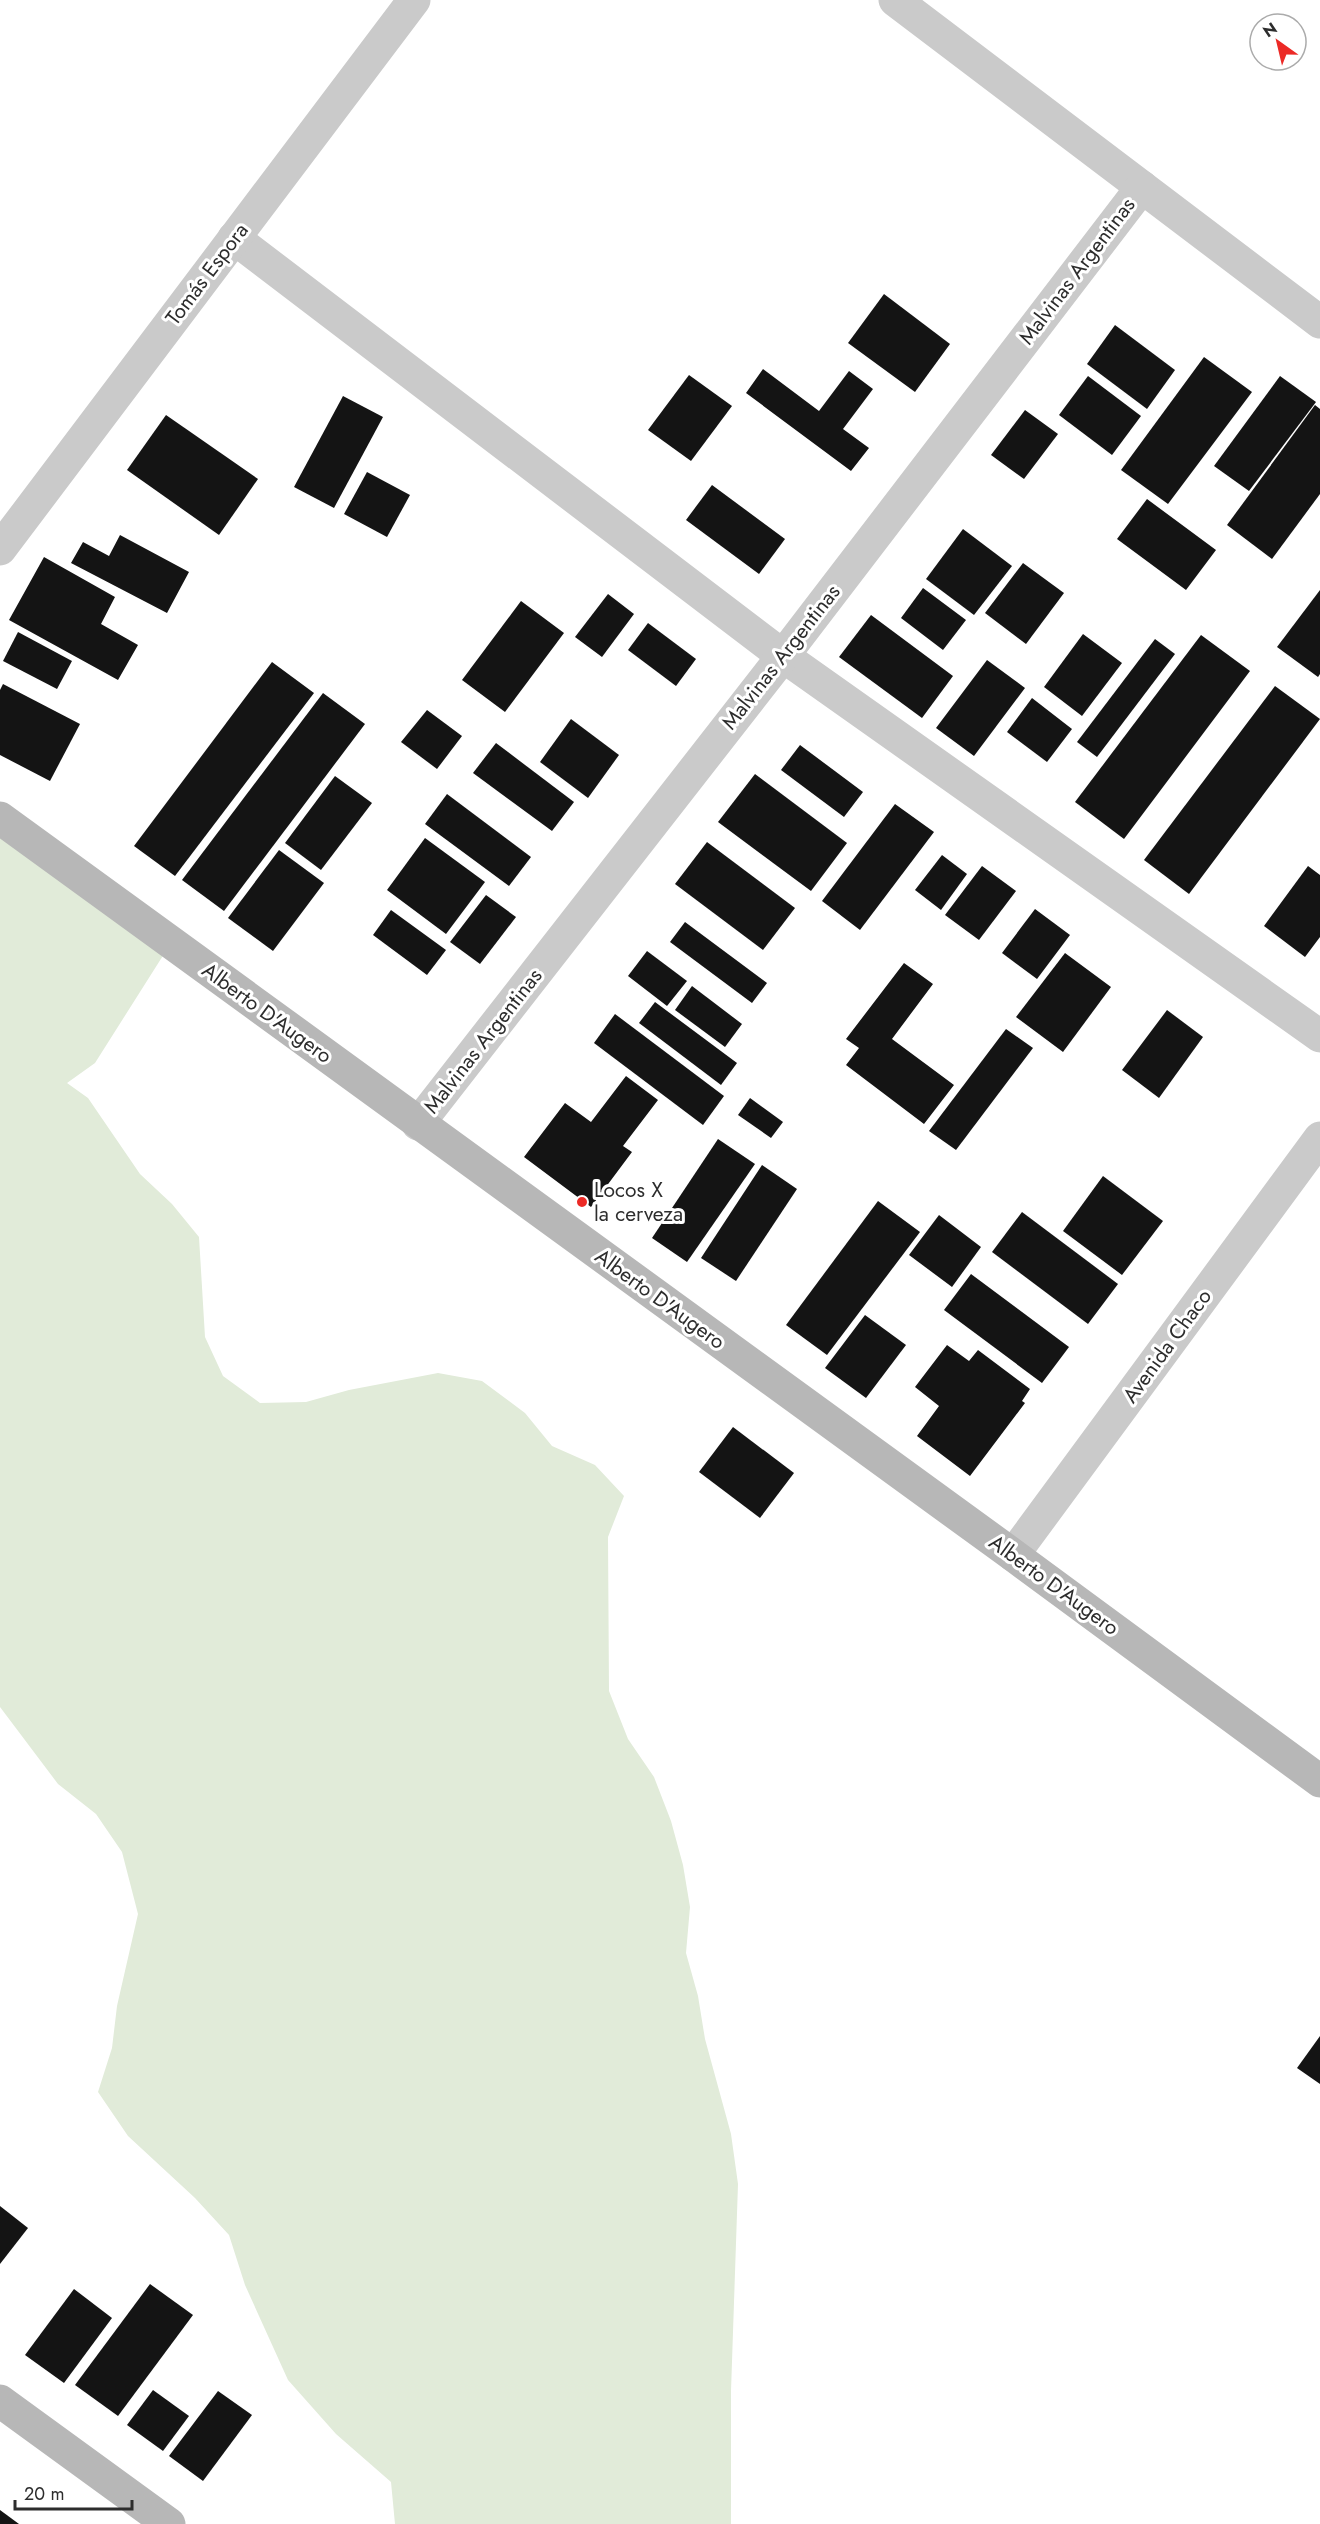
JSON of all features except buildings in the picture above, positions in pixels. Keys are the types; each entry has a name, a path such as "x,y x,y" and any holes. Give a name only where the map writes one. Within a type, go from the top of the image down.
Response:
{"main road":[{"name":"Alberto D'Augero","path":"0,818 418,1124 1013,1554 1320,1781"},
{"path":"0,2401 169,2524"}],"street":[{"name":"Tomás Espora","path":"0,549 414,0"},
{"path":"895,0 1320,322"},
{"name":"Malvinas Argentinas","path":"418,1124 783,656 1142,187"},
{"path":"234,238 783,656 1320,1036"},
{"name":"Avenida Chaco","path":"1013,1554 1320,1138"}],"green space":[{"path":"0,818 171,943 95,1063 67,1083 88,1098 140,1174 172,1204 199,1237 205,1337 223,1376 260,1403 306,1402 349,1390 438,1373 482,1381 525,1413 552,1446 595,1465 624,1496 608,1537 609,1691 628,1739 654,1777 671,1821 683,1865 690,1907 686,1953 698,1996 705,2039 731,2134 738,2184 731,2391 731,2524 395,2524 391,2482 336,2434 288,2380 245,2285 229,2235 195,2198 128,2136 98,2092 112,2048 117,2006 138,1914 122,1852 96,1814 58,1784 0,1707"}],"place":[{"name":"Locos X la cerveza","path":"582,1202"}]}
